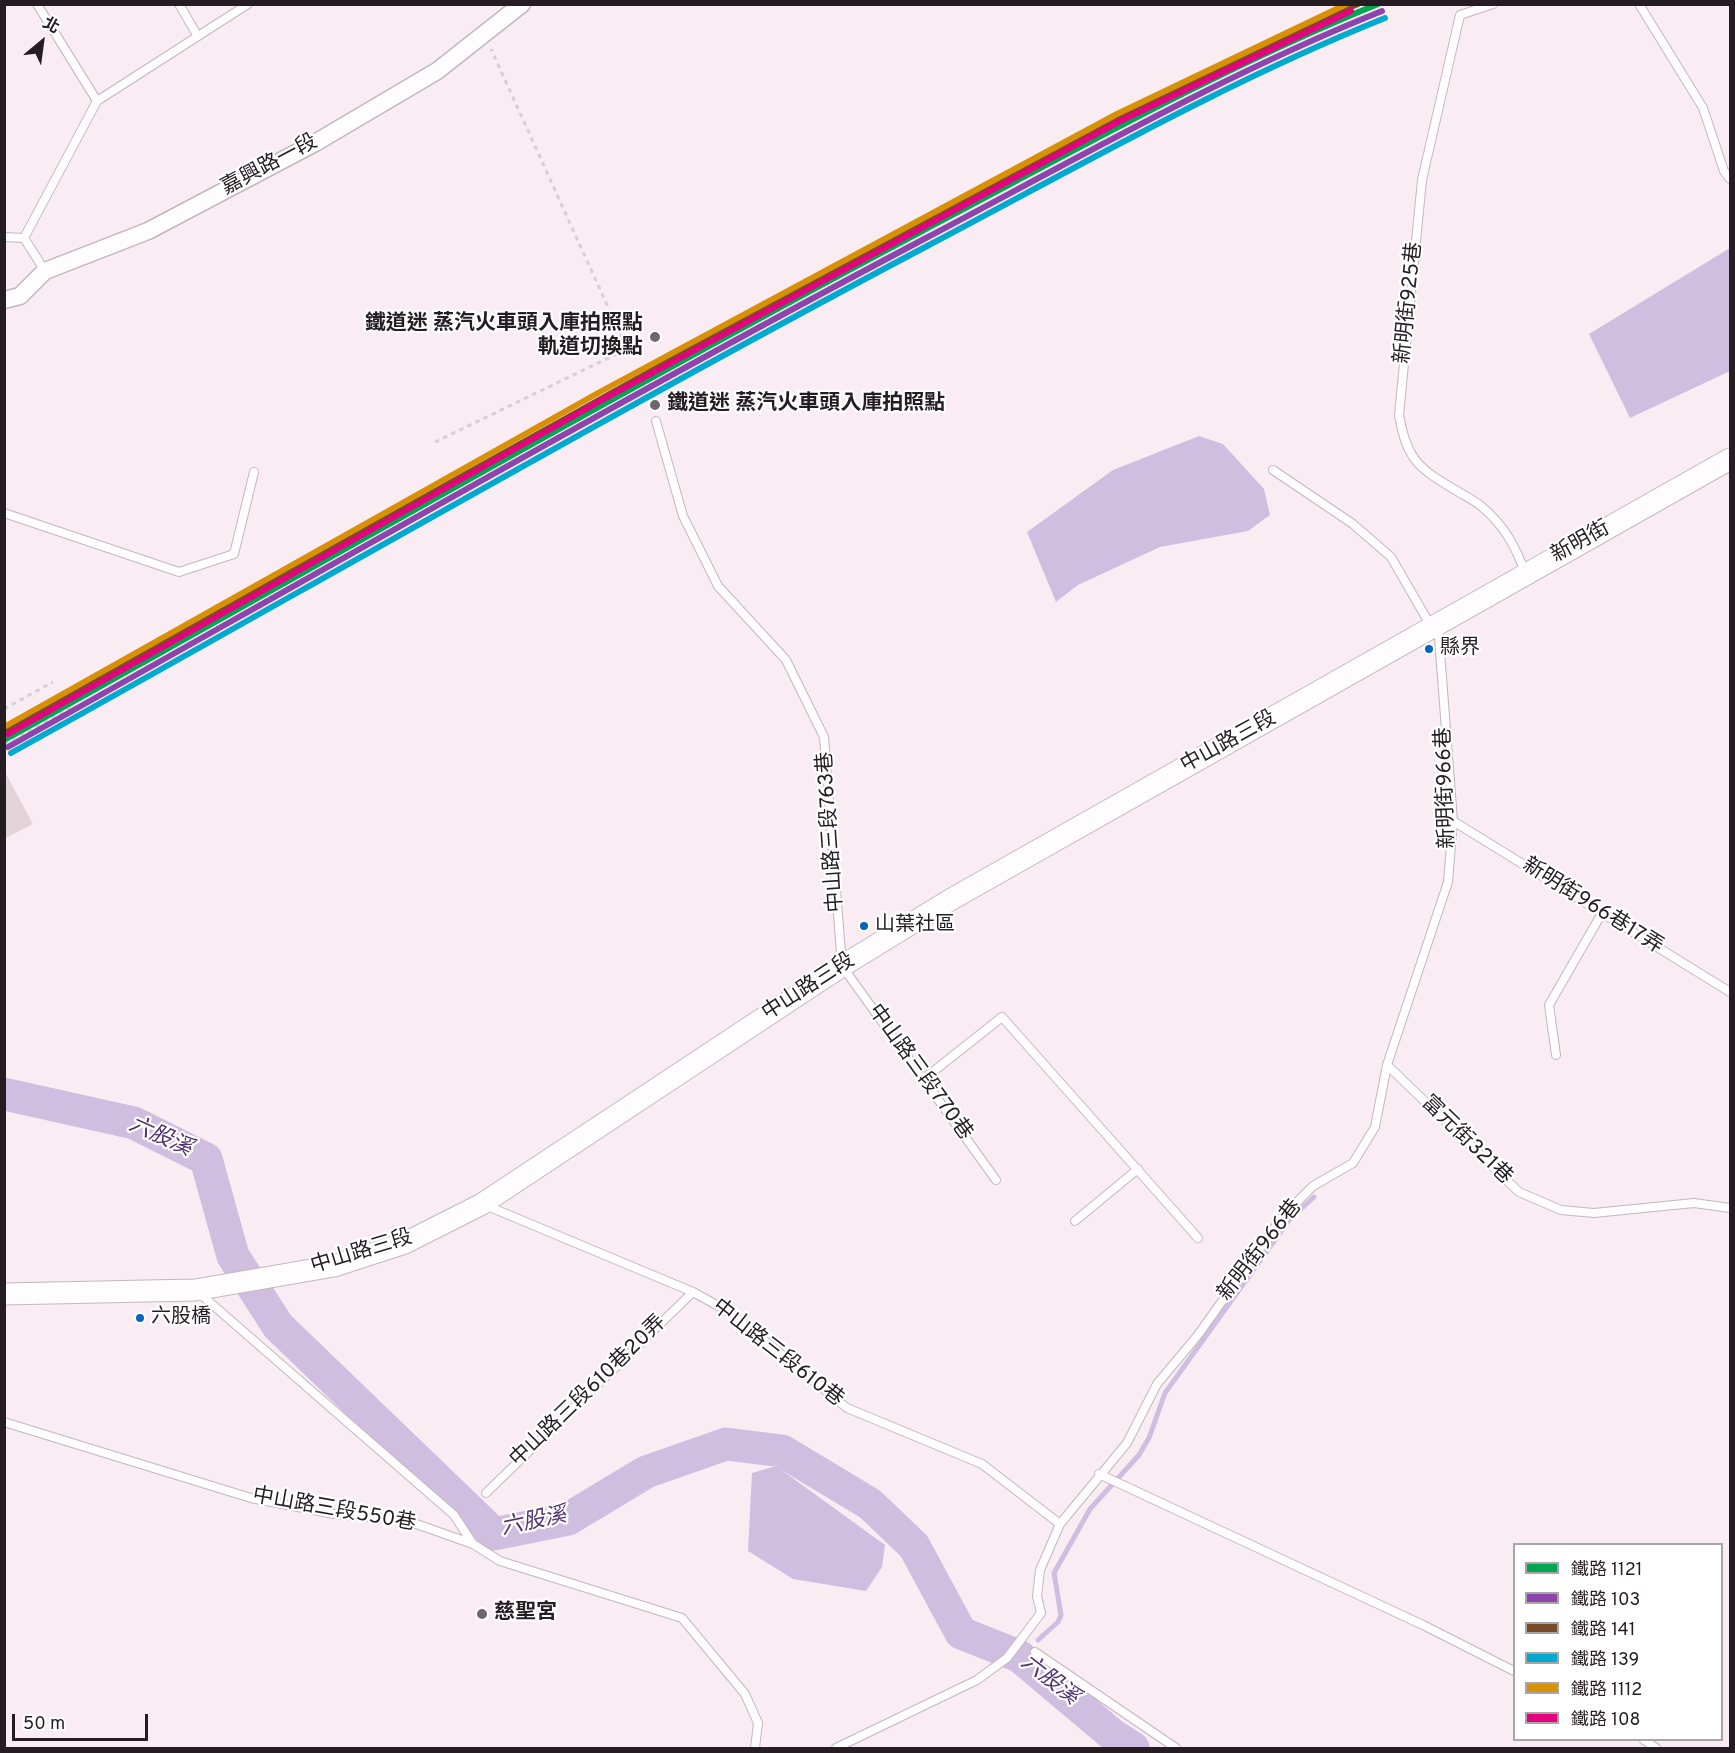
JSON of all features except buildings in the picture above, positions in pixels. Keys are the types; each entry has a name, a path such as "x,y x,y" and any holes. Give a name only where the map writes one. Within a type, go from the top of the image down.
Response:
{"street":[{"name":"嘉興路一段","path":"4,300 20,296 45,271 148,231 315,143 437,71 522,4"},
{"name":"新明街","path":"1435,626 1731,459"},
{"name":"中山路三段","path":"195,1290 334,1266 405,1243 482,1204 842,966 960,894 1435,626"},
{"path":"4,1294 195,1290"}],"lane":[{"path":"37,4 98,101"},
{"path":"179,4 197,35"},
{"path":"24,238 98,101 248,4"},
{"name":"新明街925巷","path":"1493,4 1460,15 1452,48 1422,180 1399,415 1404,440 1411,457 1425,472 1480,505 1514,542 1526,575"},
{"path":"1640,4 1703,108 1724,171 1731,179"},
{"path":"4,237 24,238"},
{"path":"24,238 45,271"},
{"name":"中山路三段763巷","path":"656,421 683,516 718,586 786,660 824,737 842,966"},
{"path":"1274,470 1353,524 1391,556 1435,626"},
{"path":"4,513 179,572 234,554 254,472"},
{"name":"新明街966巷","path":"836,1749 977,1680 1007,1658 1021,1642 1041,1613 1037,1596 1040,1570 1060,1524 1099,1474 1127,1443 1156,1384 1198,1335 1282,1217 1313,1186 1353,1163 1375,1127 1387,1065 1448,882 1452,821 1435,626"},
{"name":"新明街966巷17弄","path":"1452,821 1731,992"},
{"path":"1556,1055 1549,1005 1602,913"},
{"name":"中山路三段770巷","path":"842,966 925,1078 996,1180"},
{"path":"925,1078 1002,1017 1198,1238"},
{"name":"富元街321巷","path":"1387,1065 1519,1192 1561,1210 1594,1213 1694,1203 1731,1208"},
{"path":"1075,1221 1138,1169"},
{"name":"中山路三段610巷","path":"482,1204 693,1292 731,1313 847,1408 982,1464 1060,1524"},
{"path":"195,1290 454,1515 473,1544"},
{"name":"中山路三段610巷20弄","path":"486,1493 693,1292"},
{"name":"中山路三段550巷","path":"4,1422 251,1497 334,1514 405,1520 473,1544 500,1561 682,1618 746,1694 758,1723 755,1749"},
{"path":"1099,1474 1423,1625 1513,1670"},
{"path":"1035,1652 1176,1749"}],"path":[{"path":"435,442 627,349 484,34"},
{"path":"4,709 53,682"},
{"path":"4,744 74,706"}],"shaded area":[{"path":"1730,248 1730,371 1630,418 1589,334"},
{"path":"1199,436 1223,444 1264,489 1270,515 1248,531 1160,547 1078,585 1056,602 1027,532 1113,470"},
{"path":"776,1466 885,1545 882,1567 866,1591 793,1579 748,1551 752,1473"}],"waterway":[{"name":"六股溪","path":"4,1094 134,1123 206,1159 233,1256 278,1326 494,1534 568,1519 646,1472 726,1444 782,1451 870,1504 914,1546 961,1633 1019,1656 1114,1736 1133,1748"},
{"path":"1038,1640 1058,1622 1061,1615 1054,1573 1090,1509 1139,1455 1149,1438 1165,1393 1290,1219 1314,1197"},
{"name":"六股溪","path":"1019,1656 1024,1652"}],"rail line":[{"name":"1112","path":"4,727 598,393 1117,114 1347,4"},
{"name":"141","path":"4,731 834,269 1114,121 1324,18 1358,4"},
{"name":"1121","path":"4,740 576,419 806,293 1204,83 1378,4"},
{"name":"108","path":"8,734 602,400 1120,121 1351,11"},
{"name":"103","path":"8,747 695,362 810,300 1208,90 1382,11"},
{"name":"139","path":"11,753 813,307 1211,97 1385,18"}],"place":[{"name":"鐵道迷 蒸汽火車頭入庫拍照點 軌道切換點","path":"655,337"},
{"name":"鐵道迷 蒸汽火車頭入庫拍照點","path":"655,405"},
{"name":"縣界","path":"1429,649"},
{"name":"山葉社區","path":"864,926"},
{"name":"六股橋","path":"140,1318"},
{"name":"慈聖宮","path":"482,1614"}]}
